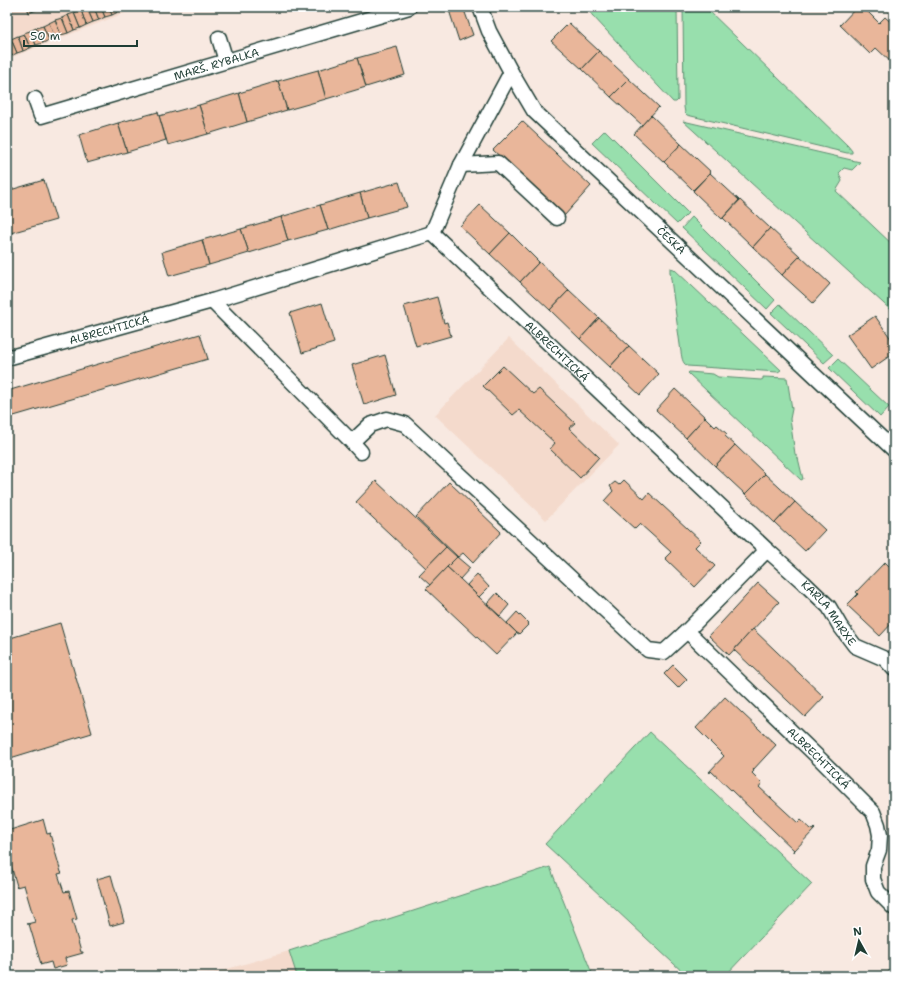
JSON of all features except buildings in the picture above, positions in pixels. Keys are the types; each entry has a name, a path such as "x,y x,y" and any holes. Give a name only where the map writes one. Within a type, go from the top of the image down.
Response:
{"street":[{"name":"MARŠ. RYBALKA","path":"35,100 41,116 409,7"},
{"name":"ČESKÁ","path":"480,7 489,32 534,111 894,450"},
{"path":"219,38 226,61"},
{"path":"432,233 461,165 511,72"},
{"path":"461,165 498,163 557,218"},
{"name":"ALBRECHTICKÁ","path":"7,358 212,301 432,233 767,550"},
{"path":"212,301 357,447 370,425 387,419 405,424 648,650 664,652 687,631 767,550"},
{"name":"KARLA MARXE","path":"767,550 829,607 840,626 855,646 885,659 894,669"},
{"name":"ALBRECHTICKÁ","path":"687,631 873,812 878,824 880,835 879,850 873,866 873,879 878,892 894,908"}],"shaded area":[{"path":"7,7 140,7 7,59"},
{"path":"509,338 619,445 546,520 435,415"},
{"path":"289,951 297,976 203,976"}],"green space":[{"path":"587,7 677,7 678,100 676,102 673,102 592,15"},
{"path":"683,7 705,7 848,146 852,153 687,115 684,107"},
{"path":"683,121 860,162 852,170 844,168 839,173 842,181 836,191 894,246 894,313"},
{"path":"605,130 688,213 677,224 592,143"},
{"path":"692,217 775,300 767,309 682,228"},
{"path":"670,268 674,269 781,370 778,372 687,366 683,361 682,356"},
{"path":"780,304 833,355 824,363 771,313"},
{"path":"838,359 889,407 880,417 829,368"},
{"path":"689,372 713,374 718,377 761,380 763,377 787,378 792,409 790,419 795,454 798,458 803,479 801,480 689,374"},
{"path":"650,732 812,884 725,976 687,976 545,844"},
{"path":"550,867 593,976 297,976 289,951"}]}
